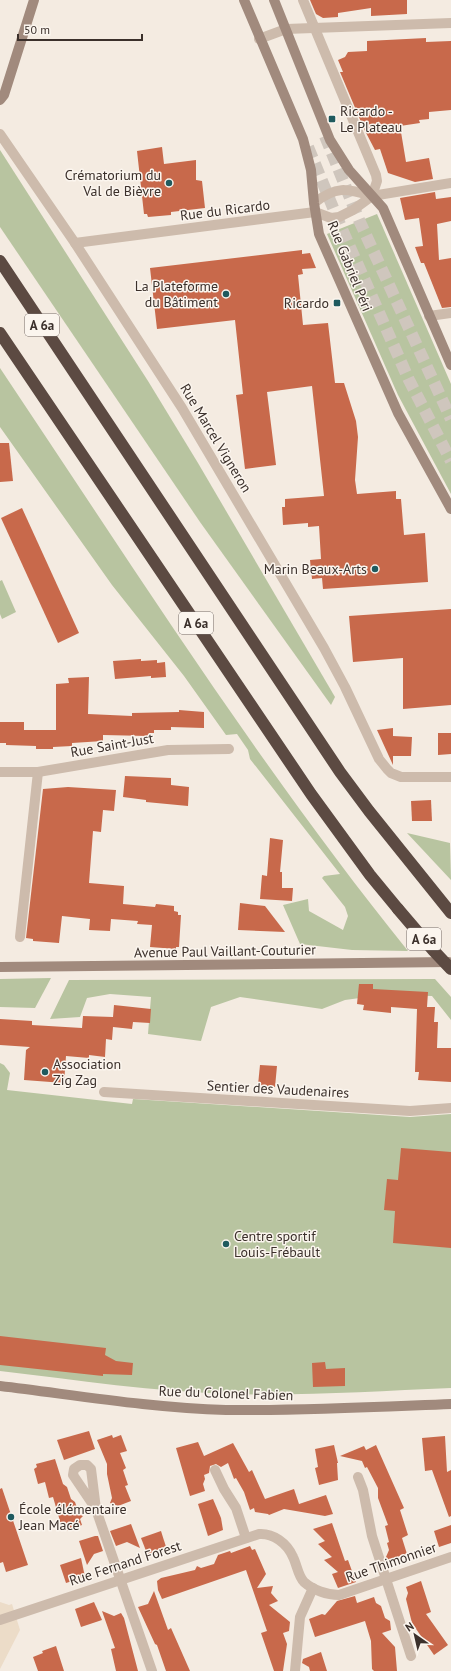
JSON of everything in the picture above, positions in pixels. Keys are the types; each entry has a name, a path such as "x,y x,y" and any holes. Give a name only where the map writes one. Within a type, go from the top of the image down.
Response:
{"highway":[{"name":"A 6a","path":"0,262 340,772 368,811 449,911"},
{"name":"A 6a","path":"0,333 311,794 370,875 433,950 451,968"}],"main road":[{"path":"0,100 4,95 34,0"},
{"name":"Rue Gabriel Péri","path":"244,0 259,39 303,139 311,170 314,207 319,234 398,414 451,509"},
{"path":"274,0 335,150 349,170 383,208 451,365"},
{"name":"Avenue Paul Vaillant-Couturier","path":"0,967 451,961"},
{"name":"Rue du Colonel Fabien","path":"0,1386 154,1405 225,1410 294,1410 451,1404"}],"street":[{"path":"303,0 376,175 377,181 372,196"},
{"path":"259,39 286,28 451,23"},
{"name":"Rue Marcel Vigneron","path":"0,134 75,243 182,408 324,648 345,687 379,758 391,773 401,776 451,777"},
{"path":"314,207 324,195 344,189 372,196 451,183"},
{"name":"Rue du Ricardo","path":"75,243 314,207 331,218 339,218 372,196"},
{"path":"429,316 451,313"},
{"name":"Rue Saint-Just","path":"0,772 38,772 168,750 228,749"},
{"path":"20,937 38,772"},
{"name":"Sentier des Vaudenaires","path":"104,1092 410,1111 451,1108"},
{"path":"216,1470 224,1489 236,1508 246,1538"},
{"path":"358,1477 368,1511 372,1536 411,1656"},
{"path":"96,1508 152,1671"},
{"name":"Rue Fernand Forest","path":"0,1620 258,1534 268,1534 287,1547 293,1555 304,1582 313,1588"},
{"name":"Rue Thimonnier","path":"313,1588 325,1593 339,1595 451,1557"},
{"path":"295,1671 300,1617 313,1588"}],"green space":[{"path":"0,150 148,381 198,463 335,697 331,705 200,522 0,227"},
{"path":"377,214 451,384 451,494 398,395 327,234"},
{"path":"0,368 248,737 353,881 408,951 352,950 300,944 283,905 308,899 309,911 343,930 348,916 345,907 322,878 324,876 340,874 250,759 248,750 237,734 226,735 184,676 112,585 0,427"},
{"path":"2,580 16,612 2,619 0,614 0,581"},
{"path":"407,833 450,843 451,880"},
{"path":"51,978 35,1008 0,1007 0,979"},
{"path":"435,979 451,997 451,1020 432,996 382,995 345,1000 322,1009 240,997 211,1007 201,1041 148,1034 151,997 110,994 87,998 80,1017 50,1019 69,980"},
{"name":"Centre sportif Louis-Frébault","path":"0,1063 4,1065 10,1073 7,1090 132,1104 133,1099 410,1117 451,1114 451,1388 314,1394 204,1393 87,1382 0,1371"}],"shaded area":[{"path":"0,1602 9,1605 12,1604 20,1630 0,1669"}],"building":[{"path":"310,0 407,0 407,14 371,16 371,8 338,13 338,17 323,18 316,14"},
{"path":"426,38 426,42 451,41 451,110 429,112 429,119 419,120 420,123 400,126 406,162 429,158 433,179 415,182 388,173 380,149 375,150 364,129 340,72 343,72 338,60 345,57 348,52 367,51 367,41"},
{"name":"Crématorium du Val de Bièvre","path":"162,147 164,164 196,160 196,180 202,181 205,208 171,212 171,215 148,217 147,214 144,214 137,151"},
{"path":"435,192 436,199 451,197 451,221 437,224 439,260 451,258 451,307 442,308 424,263 421,263 415,247 423,246 419,218 405,220 400,198"},
{"path":"302,250 302,254 310,253 316,268 302,269 303,274 298,275 303,325 328,323 335,383 344,383 356,421 358,437 355,480 357,494 396,491 396,499 401,499 404,535 425,533 428,582 323,589 322,578 312,579 310,560 321,559 319,526 308,527 308,523 283,525 282,507 285,507 285,499 324,496 312,386 267,392 276,465 245,469 236,395 243,394 235,320 157,329 150,268"},
{"path":"0,443 9,443 13,481 0,482"},
{"path":"22,508 79,633 58,643 1,518"},
{"path":"451,609 451,705 403,709 403,658 353,662 349,616"},
{"path":"141,659 141,661 157,660 157,663 165,662 166,677 151,678 151,676 115,679 113,661"},
{"path":"89,677 88,714 132,716 132,713 179,712 179,710 204,712 204,728 171,727 171,730 154,730 154,733 149,733 148,736 103,735 103,741 72,743 72,746 53,747 53,749 36,749 36,746 6,745 6,743 0,743 0,722 24,722 24,730 56,730 56,684 69,683 68,678"},
{"path":"393,728 393,736 412,737 411,756 393,756 393,765 377,730"},
{"path":"438,733 451,733 451,754 438,755"},
{"path":"125,776 171,778 171,785 189,787 188,806 146,802 146,800 123,797"},
{"path":"68,787 116,790 114,811 103,810 101,832 93,831 89,883 124,886 123,904 155,907 156,904 174,906 174,911 178,912 178,915 181,915 179,947 176,947 176,949 150,947 152,925 137,924 138,921 111,919 110,931 89,930 90,919 62,916 59,943 33,941 33,939 26,938 43,789"},
{"path":"431,800 432,821 412,821 411,801"},
{"path":"270,838 283,840 280,872 282,872 282,888 293,888 292,901 260,899 262,875 267,876"},
{"path":"240,903 265,906 285,932 238,930"},
{"path":"359,984 373,984 373,989 428,992 427,1007 435,1007 434,1022 438,1022 437,1048 451,1048 451,1082 418,1080 419,1072 415,1072 417,1009 391,1007 391,1013 363,1010 364,1005 357,1004"},
{"path":"114,1005 151,1009 150,1023 133,1022 132,1029 113,1027 112,1040 106,1039 105,1057 89,1055 89,1058 66,1056 64,1083 24,1080 26,1050 30,1047 0,1045 0,1019 32,1021 32,1025 82,1028 83,1016 113,1017"},
{"path":"260,1065 277,1066 275,1087 258,1085"},
{"path":"401,1148 451,1152 451,1248 393,1243 395,1211 384,1210 387,1179 398,1180"},
{"path":"0,1336 106,1348 105,1355 116,1361 133,1363 132,1375 103,1374 103,1376 0,1365"},
{"path":"325,1362 326,1369 345,1368 345,1386 313,1387 312,1363"},
{"path":"89,1431 95,1449 64,1460 57,1440"},
{"path":"112,1435 113,1438 121,1435 127,1451 120,1453 126,1468 123,1470 128,1485 125,1486 131,1501 118,1506 110,1503 112,1498 107,1474 107,1464 97,1440"},
{"path":"445,1436 447,1472 451,1470 451,1516 449,1517 432,1470 425,1471 422,1438"},
{"path":"198,1442 204,1456 233,1443 249,1472 252,1470 265,1499 294,1489 299,1504 326,1495 333,1514 325,1516 284,1509 269,1515 255,1512 254,1508 250,1510 244,1492 236,1478 234,1479 228,1463 221,1467 216,1464 210,1466 209,1473 204,1475 205,1479 203,1484 205,1491 190,1496 176,1448"},
{"path":"334,1445 338,1463 338,1480 319,1485 315,1468 318,1467 315,1449"},
{"path":"376,1445 404,1508 400,1510 408,1535 402,1538 407,1554 387,1560 386,1557 389,1550 387,1543 389,1542 385,1526 388,1525 378,1498 378,1488 367,1467 365,1468 362,1461 340,1456 364,1446 366,1450"},
{"path":"55,1459 63,1484 67,1487 71,1499 75,1502 79,1514 83,1516 80,1519 82,1525 67,1531 66,1527 62,1528 53,1497 49,1498 45,1482 38,1484 34,1469 37,1467 36,1464"},
{"path":"2,1488 28,1565 6,1572 3,1562 0,1563 0,1489"},
{"path":"213,1499 221,1518 223,1530 208,1536 198,1504"},
{"path":"332,1523 345,1561 348,1560 356,1582 338,1588 332,1574 338,1572 324,1560 332,1557 318,1544 325,1541 313,1529"},
{"path":"131,1524 140,1548 127,1542 116,1546 110,1531"},
{"path":"451,1525 451,1543 439,1547 434,1531"},
{"path":"161,1531 167,1550 148,1556 141,1538"},
{"path":"98,1536 103,1551 94,1554 87,1565 79,1541"},
{"path":"250,1546 252,1550 255,1549 266,1574 257,1588 273,1586 271,1593 278,1601 269,1605 290,1622 289,1631 283,1633 287,1644 283,1671 274,1671 261,1633 267,1631 246,1570 162,1599 158,1590 157,1581 161,1578 195,1570 197,1566 201,1568 214,1564 218,1555 230,1551 231,1553"},
{"path":"81,1558 85,1577 66,1583 60,1565"},
{"path":"421,1581 431,1612 426,1614 448,1645 434,1655 412,1623 406,1599 408,1593 406,1587"},
{"path":"154,1591 168,1630 171,1628 190,1671 166,1671 157,1645 155,1644 138,1607 148,1604"},
{"path":"355,1596 357,1603 374,1597 376,1603 381,1606 385,1618 390,1621 391,1630 382,1633 395,1647 397,1671 374,1671 372,1669 371,1641 365,1621 315,1637 309,1619 322,1614 325,1615 337,1601"},
{"path":"94,1602 102,1620 81,1627 75,1609"},
{"path":"102,1611 114,1616 121,1613 124,1618 138,1671 116,1671 111,1649 115,1648"},
{"path":"56,1646 64,1671 38,1671 33,1657 43,1653 42,1651"},
{"path":"321,1652 327,1671 310,1671 309,1667 302,1663 303,1659"}],"tunnel":[{"path":"325,136 359,220 451,419"},
{"path":"308,147 341,227 409,380 451,461"}],"place":[{"name":"Ricardo - Le Plateau","path":"332,119"},
{"name":"Crématorium du Val de Bièvre","path":"169,183"},
{"name":"La Plateforme du Bâtiment","path":"226,294"},
{"name":"Ricardo","path":"337,303"},
{"name":"Marin Beaux-Arts","path":"375,569"},
{"name":"Association Zig Zag","path":"45,1072"},
{"name":"Centre sportif Louis-Frébault","path":"226,1244"},
{"name":"École élémentaire Jean Macé","path":"11,1517"}]}
